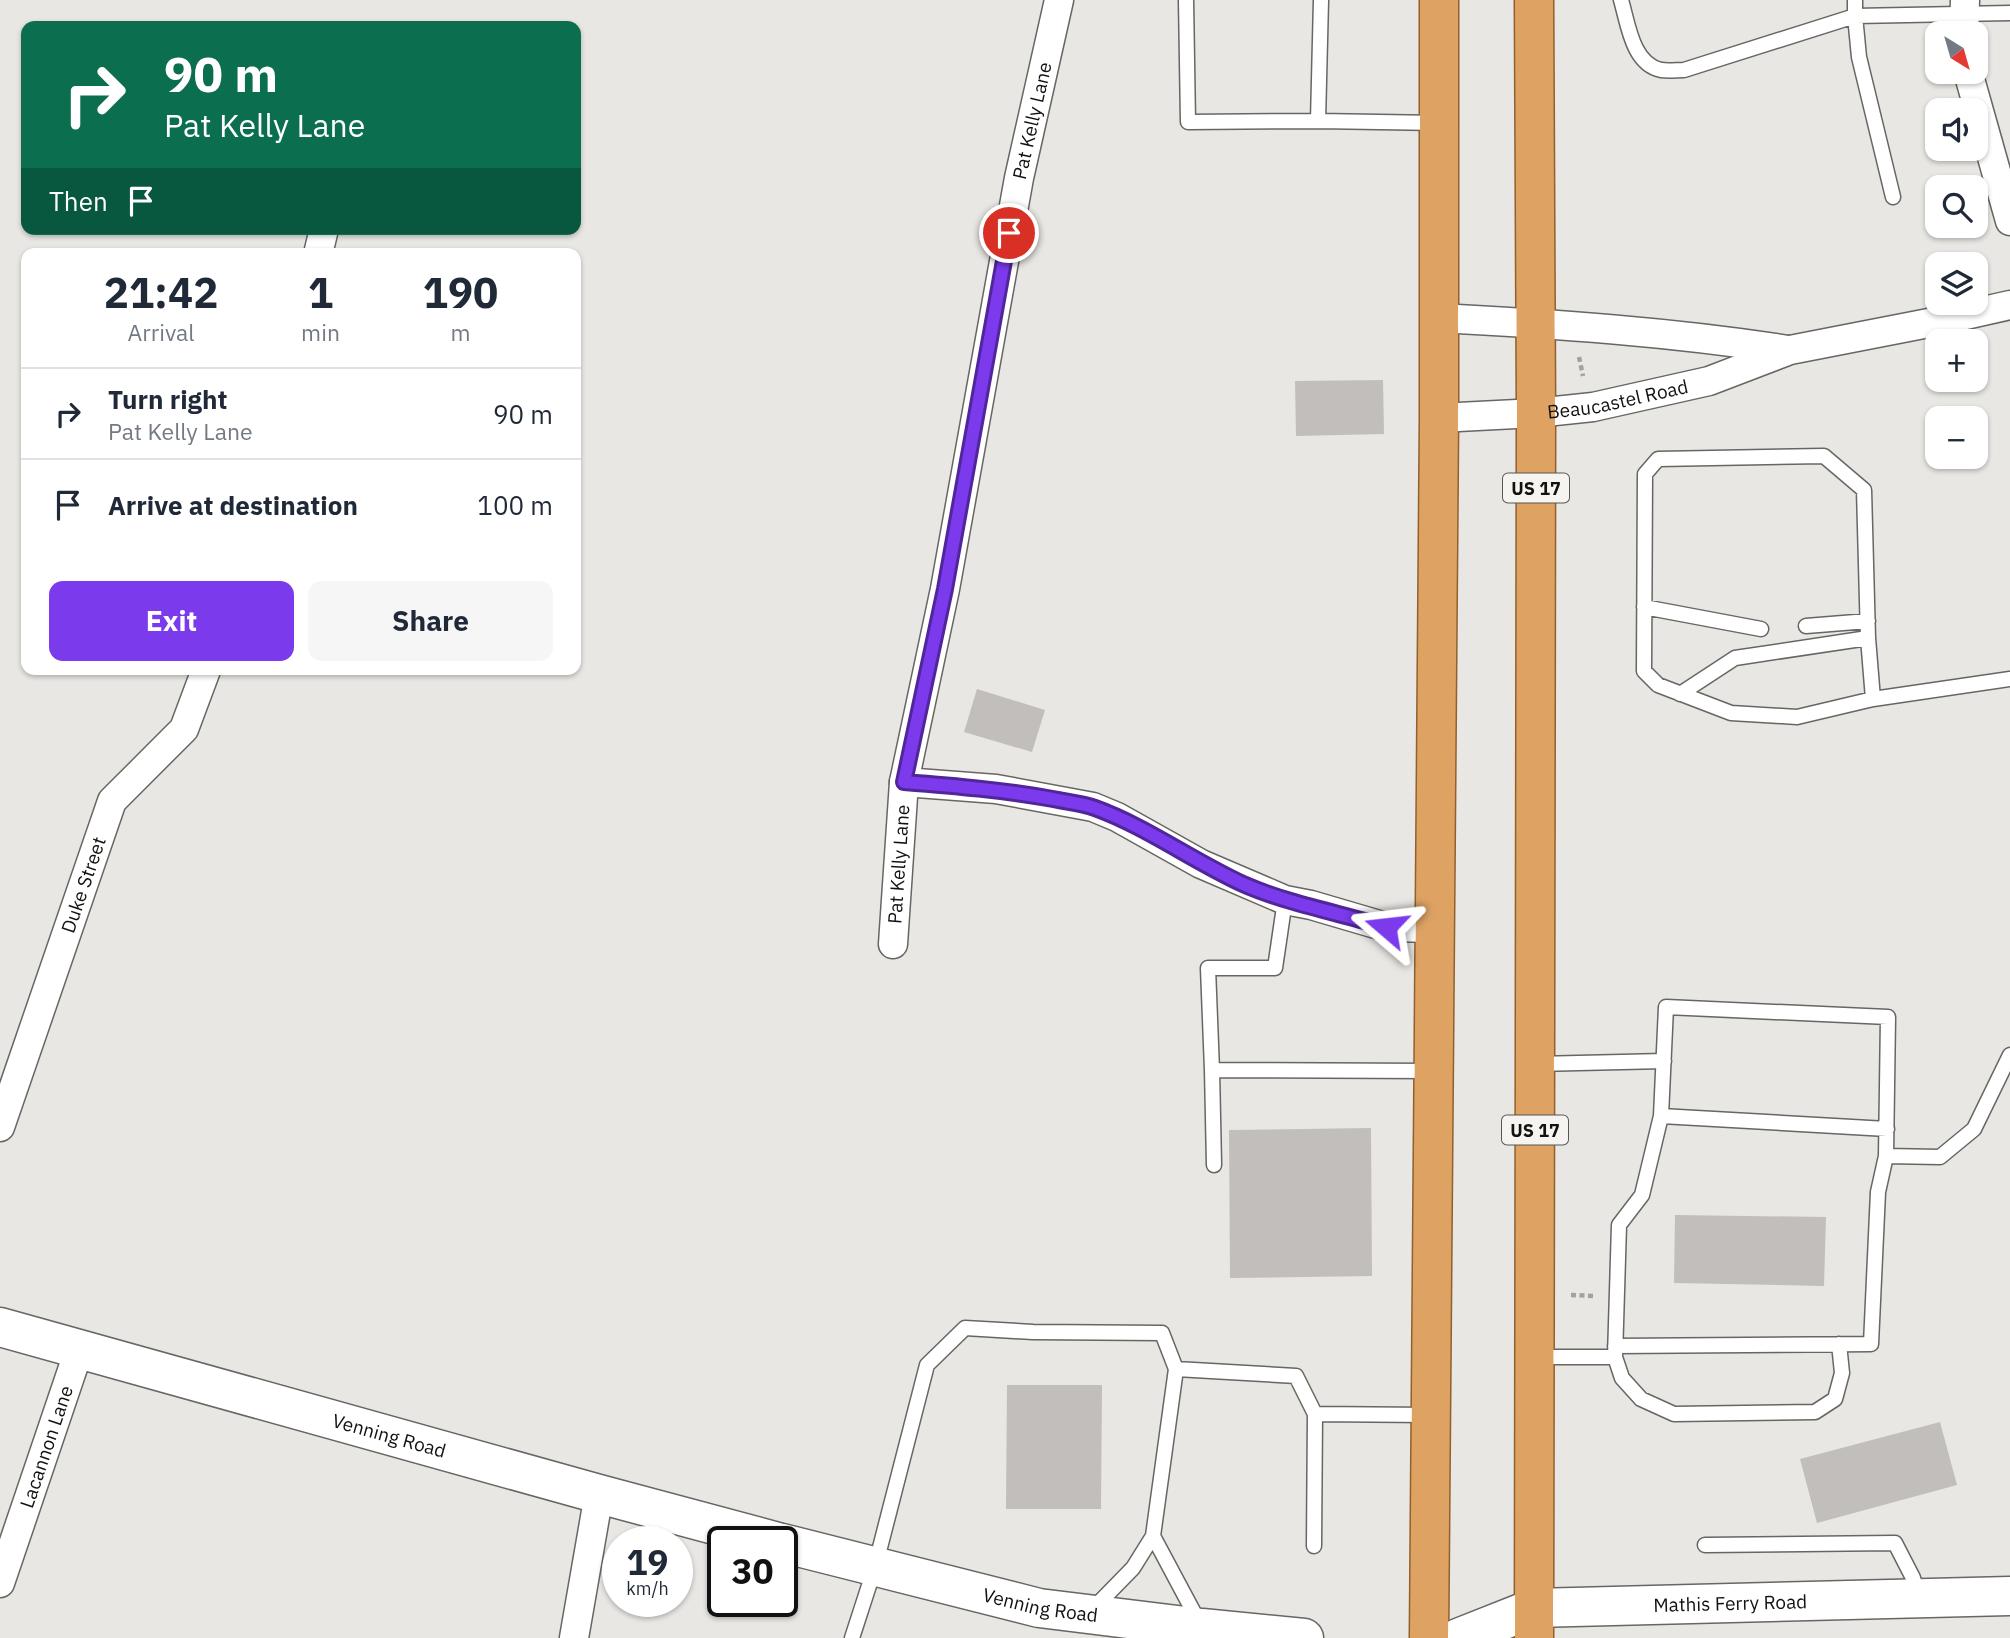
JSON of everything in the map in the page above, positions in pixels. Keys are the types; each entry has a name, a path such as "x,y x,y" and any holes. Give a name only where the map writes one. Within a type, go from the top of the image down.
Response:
{"highway":[{"path":"1429,1638 1439,418 1439,0"},
{"name":"US 17","path":"1534,0 1534,1623"}],"main road":[{"name":"Venning Road","path":"0,1327 719,1526"},
{"name":"Venning Road","path":"798,1547 1027,1606 1304,1638"},
{"name":"Mathis Ferry Road","path":"1458,1638 1534,1623 1920,1598 2010,1596"}],"street":[{"name":"Pat Kelly Lane","path":"893,944 904,782 945,589 1018,178 1059,0"},
{"path":"1971,84 2010,221"},
{"name":"Beaucastel Road","path":"1439,418 1593,407 1709,381 1790,350 2010,305"},
{"name":"Beaucastel Road","path":"1439,318 1704,337 1790,350"},
{"name":"Duke Street","path":"0,1127 112,801 184,729 204,675"},
{"path":"904,782 996,789 1093,807 1117,817 1201,864 1285,900 1386,927 1435,928"},
{"name":"Lacannon Lane","path":"0,1583 5,1553 79,1350"},
{"path":"573,1638 598,1494"}],"lane":[{"path":"1186,0 1188,122 1439,123"},
{"path":"1318,121 1321,0"},
{"path":"1621,0 1637,52 1647,63 1661,70 1684,69 1855,16 1964,16 2010,13"},
{"path":"1856,0 1859,57 1893,197"},
{"path":"1873,699 1868,638 1864,490 1824,456 1658,459 1645,474 1644,607 1644,671 1658,685 1731,713 1797,717 1873,699 2010,679"},
{"path":"1644,607 1761,629"},
{"path":"1805,625 1868,621"},
{"path":"1680,694 1735,658 1868,638"},
{"path":"1214,1165 1208,968 1275,968 1285,900"},
{"path":"1534,1357 1615,1352 1839,1344 1871,1344 1878,1192 1886,1156 1888,1017 1666,1007 1661,1116 1642,1195 1619,1225 1615,1352 1622,1378 1641,1399 1674,1414 1815,1412 1835,1399 1842,1373 1839,1344"},
{"path":"1886,1156 1940,1157 1973,1129 2010,1055"},
{"path":"1535,1064 1664,1061"},
{"path":"1212,1070 1433,1071"},
{"path":"1661,1116 1886,1129"},
{"path":"852,1638 875,1567 927,1365 964,1328 1033,1332 1162,1333 1176,1369 1153,1536 1133,1568 1087,1615"},
{"path":"1176,1369 1296,1376 1315,1414 1314,1546"},
{"path":"1315,1414 1431,1415"},
{"path":"1153,1536 1202,1628"},
{"path":"1705,1545 1895,1543 1920,1598"}],"path":[{"path":"1578,349 1583,377"}],"building":[{"path":"1383,380 1384,434 1296,436 1295,381"},
{"path":"977,689 1045,710 1032,752 964,732"},
{"path":"1371,1128 1372,1276 1230,1278 1229,1130"},
{"path":"1675,1215 1826,1217 1824,1286 1674,1283"},
{"path":"1007,1385 1102,1385 1101,1509 1006,1509"},
{"path":"1940,1422 1957,1485 1817,1523 1800,1459"}],"route":[{"path":"1009,233 945,589 904,782 996,789 1093,807 1245,885 1285,900 1386,927"}]}
